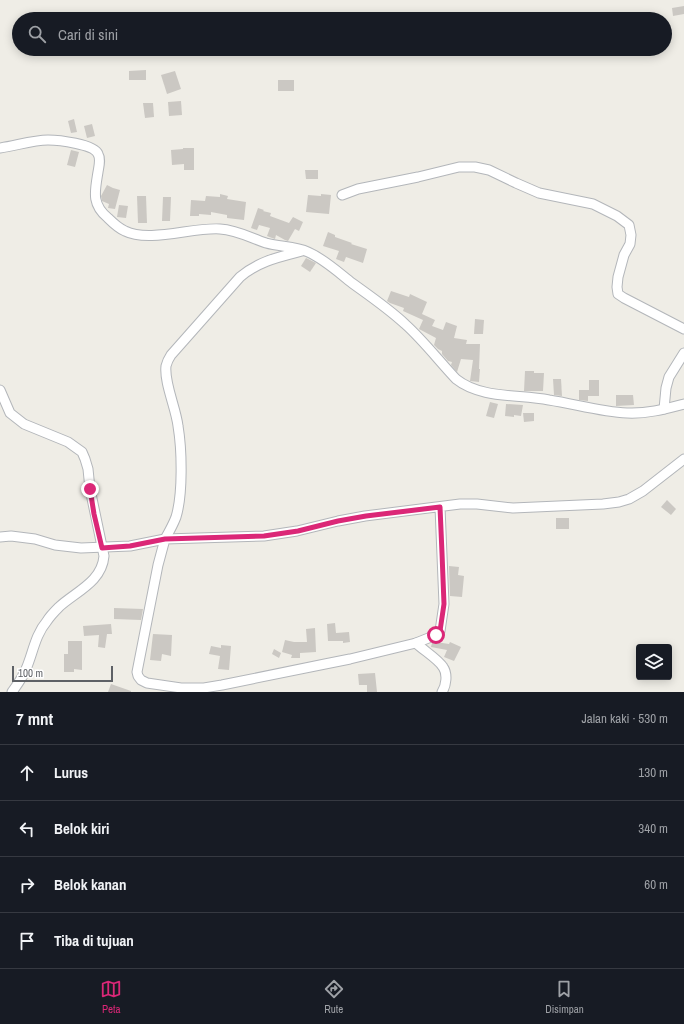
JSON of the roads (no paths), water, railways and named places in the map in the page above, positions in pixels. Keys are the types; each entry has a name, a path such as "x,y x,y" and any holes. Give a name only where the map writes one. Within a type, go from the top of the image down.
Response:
{"street":[{"path":"0,148 46,140 66,142 93,148 99,154 100,160 95,191 97,205 104,215 125,231 134,234 146,235 204,229 228,230 269,244 303,250 325,262 400,320 463,385 482,392 537,398 627,413 655,412 684,404"},
{"path":"342,195 358,189 418,178 459,167 475,167 489,170 539,193 594,204 617,216 629,225 631,235 630,244 624,254 618,277 618,294 684,329"},
{"path":"303,250 264,262 253,267 240,277 171,355 166,365 167,379 178,424 181,450 181,482 176,518 165,539 158,565 137,672 141,680 147,683 181,688 204,688 350,660 416,643 436,635 440,631 444,604 440,507"},
{"path":"664,409 666,388 669,377 684,354"},
{"path":"0,390 10,413 24,424 68,442 82,452 88,469 91,495 104,556 97,576 87,586 59,607 45,622 34,643 26,668 19,683 12,692"},
{"path":"0,536 35,539 55,545 69,547 102,548 130,546 165,539 264,536 298,531 366,516 460,504 513,508 603,504 629,500 684,459"},
{"path":"416,643 444,668 446,678 442,692"}]}
